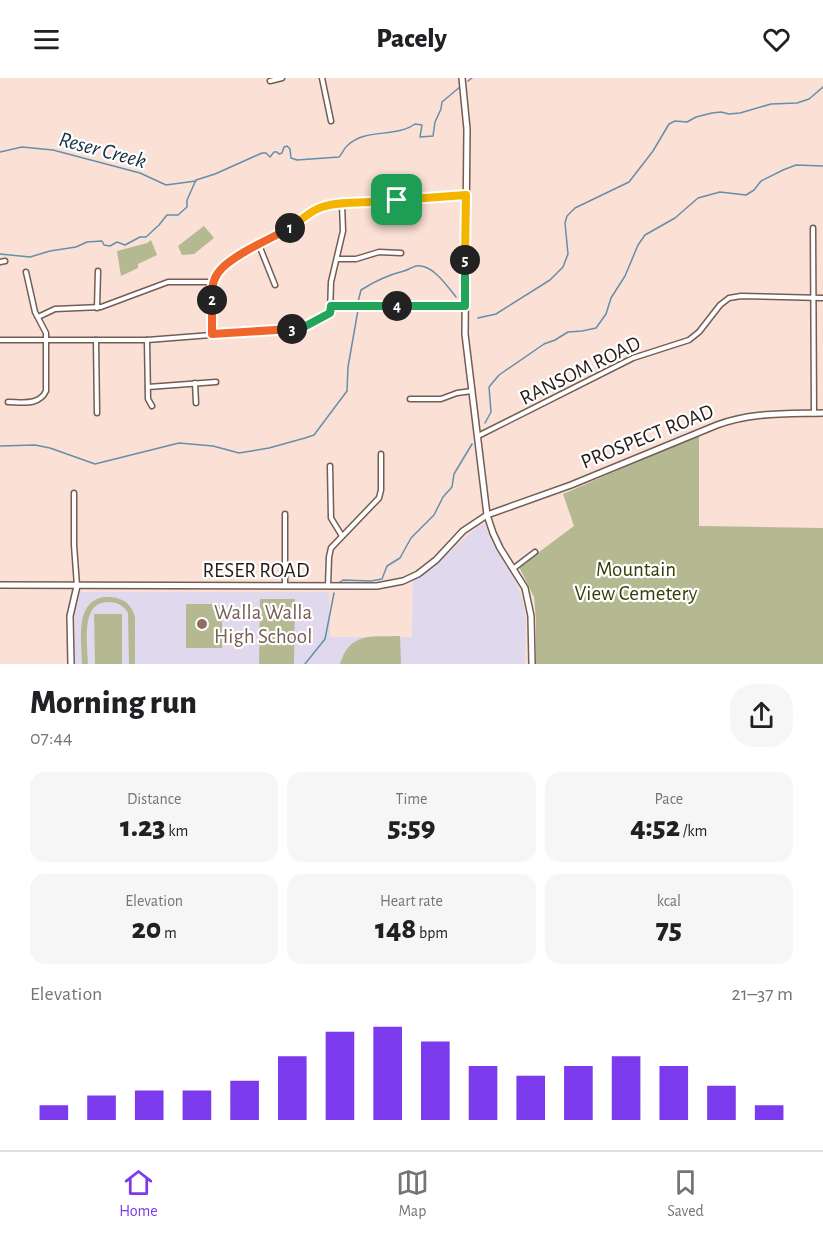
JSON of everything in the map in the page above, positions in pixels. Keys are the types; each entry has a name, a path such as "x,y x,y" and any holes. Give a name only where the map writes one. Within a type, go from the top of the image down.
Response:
{"main road":[{"path":"462,78 467,129 465,334 488,515 496,541 525,588 531,616 532,664"},
{"name":"PROSPECT ROAD","path":"488,515 571,485 735,418 756,414 823,413"},
{"name":"RESER ROAD","path":"0,585 377,586 403,581 426,568 463,531 488,515"},
{"path":"71,664 70,616 77,586"}],"street":[{"path":"270,81 282,78"},
{"path":"322,78 332,122"},
{"path":"212,334 213,282 218,272 227,262 292,227 314,210 324,206 342,204 466,195"},
{"path":"0,340 147,340 302,328 330,313 331,282 343,231 342,204"},
{"path":"813,228 814,413"},
{"path":"259,245 275,285"},
{"path":"337,259 356,259 379,252 401,253"},
{"path":"0,262 6,261"},
{"path":"97,308 98,271"},
{"path":"8,402 36,401 44,395 46,387 44,326 34,306 26,272"},
{"path":"38,317 55,309 97,308 168,282 213,282"},
{"name":"RANSOM ROAD","path":"478,436 633,358 689,340 699,332 720,304 729,298 741,296 823,298"},
{"path":"331,306 465,306"},
{"path":"96,340 97,413"},
{"path":"147,340 148,399 152,406"},
{"path":"148,387 216,382"},
{"path":"195,383 196,403"},
{"path":"410,399 441,399 457,393 472,391"},
{"path":"328,586 331,548 379,498 381,454"},
{"path":"330,466 331,518 342,536"},
{"path":"74,493 77,586"},
{"path":"285,514 285,586"},
{"path":"514,568 535,552"}],"shaded area":[{"name":"Walla Walla High School","path":"485,524 492,543 515,580 522,598 526,618 525,664 75,664 75,612 80,592 329,592 330,637 412,637 413,580 435,566 479,525"}],"green space":[{"path":"204,226 214,238 194,254 182,255 178,246"},
{"path":"151,240 157,255 121,276 117,251"},
{"name":"Mountain View Cemetery","path":"699,435 699,526 823,528 823,664 536,664 534,597 519,567 574,526 563,494"},
{"path":"103,597 114,597 131,607 135,617 135,664 129,664 128,613 119,605 107,602 98,604 89,617 87,626 88,664 82,664 81,634 84,615 87,607"},
{"path":"260,599 295,599 294,664 259,664"},
{"path":"186,604 222,604 222,648 186,648"},
{"path":"94,614 122,614 122,664 95,664"},
{"path":"400,636 401,664 340,664 344,653 356,641 371,637"}],"waterway":[{"path":"468,81 472,78"},
{"path":"0,254 30,257 76,247 87,242 102,241 104,245 110,246 117,242 125,245 140,237 146,237 167,215 178,215 187,207 187,200 196,180 262,153 270,157 274,152 282,153 284,147 287,146 290,149 291,158 297,160 339,157 355,140 399,131 415,124 422,125 420,137 433,136 442,102 461,86"},
{"path":"478,318 496,314 550,280 563,267 568,254 565,223 567,216 575,208 629,182 653,151 669,124 675,121 687,122 712,113 740,113 771,104 797,103 809,99 823,87"},
{"name":"Reser Creek","path":"0,152 22,147 53,150 140,173 166,185 196,181"},
{"path":"485,423 491,412 489,387 499,375 544,344 568,332 596,328 606,314 611,298 625,276 638,245 645,235 675,218 698,198 720,192 746,195 754,190 761,181 796,165 823,166"},
{"path":"358,302 361,290 387,276 416,266 422,266 434,272 456,297"},
{"path":"0,446 35,445 95,464 179,443 213,446 239,453 269,448 314,435 347,391 348,367 358,310"},
{"path":"340,582 382,579 387,566 400,558 411,538 434,515 443,497 452,487 454,474 472,444"},
{"path":"305,664 325,639 334,593"}],"place":[{"name":"Walla Walla High School","path":"202,624"}],"route":[{"path":"466,195 465,306 331,306 330,313 302,328 212,334 213,282 227,262 292,227 314,210 324,206 397,200 466,195"}]}
